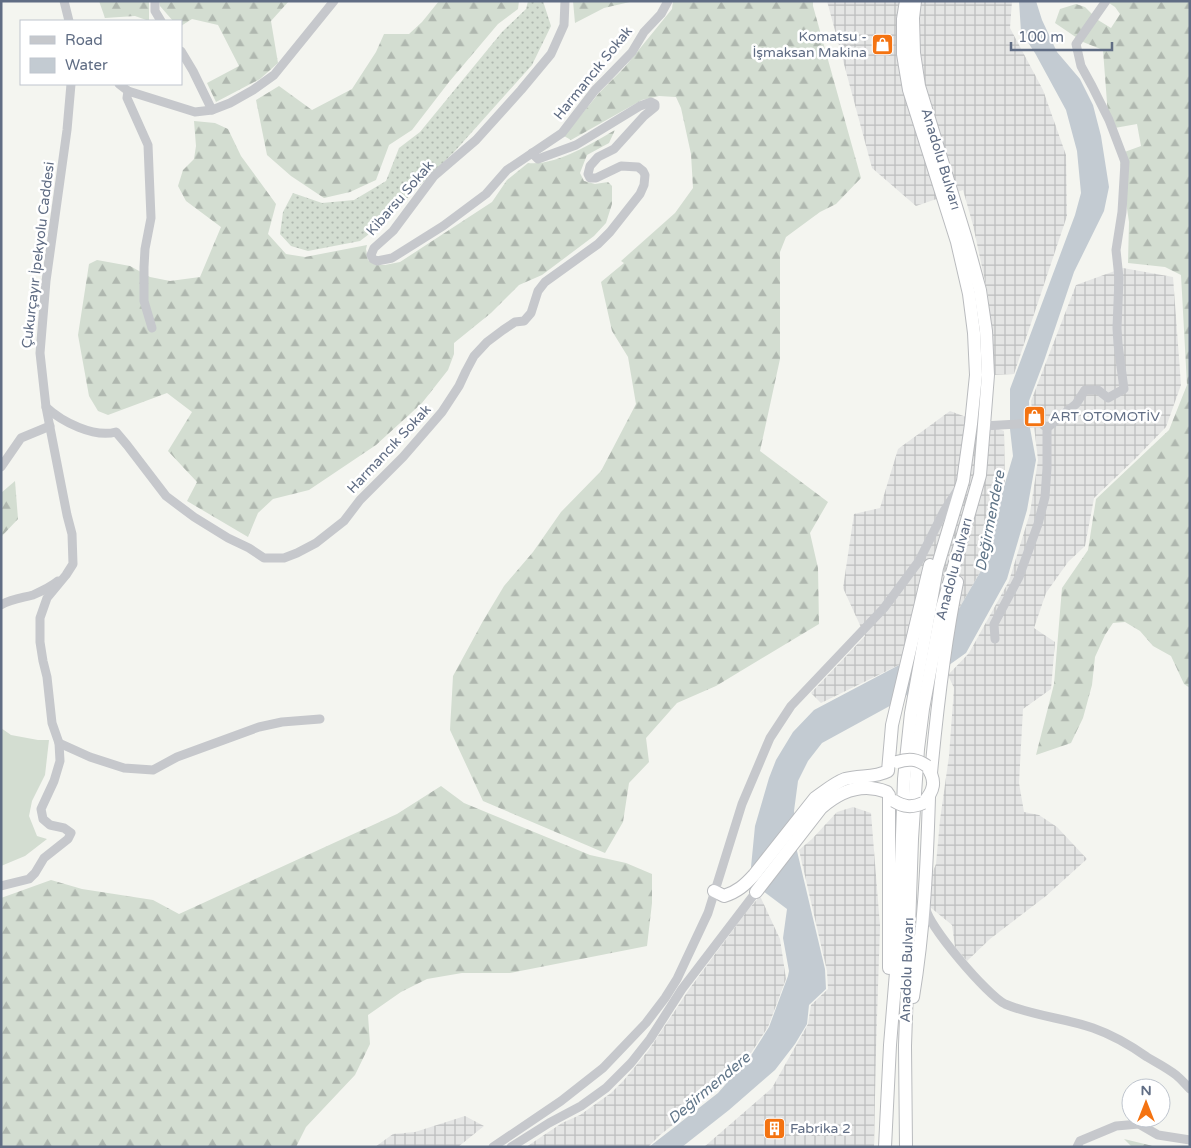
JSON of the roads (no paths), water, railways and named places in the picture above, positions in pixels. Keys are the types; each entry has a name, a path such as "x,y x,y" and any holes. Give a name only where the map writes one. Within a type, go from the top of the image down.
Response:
{"highway":[{"name":"Anadolu Bulvarı","path":"885,1147 890,1046 898,948 904,779 917,711 927,621 938,568 963,481 976,375 974,334 969,294 957,242 909,90 903,54 903,19 906,1"},
{"name":"Anadolu Bulvarı","path":"906,1147 905,1046 912,830 918,749 917,711 947,606 980,475 988,375 986,331 980,290 919,86 914,53 913,18 916,1"},
{"path":"890,1046 888,994 890,796 886,781 893,767 892,724 930,566 963,481"},
{"path":"714,891 724,896 750,892 821,808 832,798 845,792 856,789 880,789 900,805 907,807 916,806 926,800 933,789 933,781 929,770 939,698 947,606"},
{"path":"750,892 754,875 804,810 815,798 828,789 844,779 879,776 904,760 912,759 920,762 929,770"},
{"path":"905,1046 916,979 927,865 926,800"}],"street":[{"path":"64,1 69,20"},
{"path":"155,1 155,11 160,20"},
{"path":"120,85 128,91 195,112 212,110 230,103 274,75 334,1"},
{"name":"Kibarsu Sokak","path":"532,154 507,170 486,194 443,226 392,258 377,261 373,259 371,255 374,248 392,230 434,176 476,140 551,54 564,25 565,1"},
{"name":"Harmancık Sokak","path":"46,407 72,425 94,433 116,432 166,496 194,517 264,558 284,558 316,543 344,521 360,500 403,457 442,412 460,386 474,356 487,342 503,330 515,322 524,321 531,313 538,291 544,282 598,244 640,194 644,186 645,175 638,167 621,166 596,178 590,178 588,174 590,166 598,157 614,149 644,116 655,107 655,104 651,102 640,106 576,145 538,159 532,154 562,133 595,90 632,52 644,32 661,14 668,1"},
{"path":"1047,428 1076,404 1084,390 1098,390 1108,398 1124,389 1117,328 1119,278 1116,250 1122,212 1125,162 1109,120 1081,66 1076,44 1106,1"},
{"path":"182,54 193,71 212,110"},
{"name":"Çukurçayır İpekyolu Caddesi","path":"66,575 73,564 72,534 46,407 40,352 46,281 67,130 71,85"},
{"path":"128,91 127,98 148,145 151,218 144,267 144,301 152,328"},
{"path":"983,426 1033,423 1041,424 1047,428"},
{"path":"1,467 22,438 50,426"},
{"path":"995,640 994,624 1019,577 1038,524 1045,497 1048,468 1047,428"},
{"name":"Anadolu Bulvarı","path":"493,1147 561,1101 603,1068 646,1023 677,979 708,913 742,804 770,738 791,706 884,608 918,561 944,511 963,481"},
{"path":"1,605 33,594 52,585 66,575"},
{"path":"1,886 29,879 35,874 44,858 68,839 71,833 64,828 50,825 43,819 41,809 54,781 60,761 59,743 52,723 47,677 42,661 40,618 47,598 66,575"},
{"path":"59,743 90,757 124,768 153,770 177,757 259,727 282,722 320,719"},
{"path":"927,865 926,912 935,929 987,990 1003,1003 1010,1006 1093,1028 1121,1040 1177,1076 1190,1089"},
{"path":"511,1147 549,1123 581,1106 606,1088 631,1063 650,1039 682,989 750,892"},
{"path":"1077,1147 1080,1141 1116,1126 1139,1124 1158,1135 1190,1140"}],"water":[{"name":"Değirmendere","path":"1019,1 1036,1 1042,20 1057,52 1080,79 1093,105 1101,136 1109,187 1104,211 1074,272 1029,401 1030,428 1036,460 1027,510 1007,579 966,653 897,702 822,743 808,761 798,781 794,811 797,851 825,969 826,989 809,1005 807,1024 795,1044 775,1070 682,1147 649,1147 718,1093 752,1054 769,1027 788,976 789,971 783,938 787,909 763,891 751,867 755,826 776,760 793,732 814,710 901,664 950,624 982,569 1013,456 1010,429 1010,389 1075,215 1081,193 1077,151 1066,110 1035,53 1021,32"}],"place":[{"name":"Komatsu - İşmaksan Makina","path":"883,44"},
{"name":"ART OTOMOTİV","path":"1034,416"},
{"name":"Fabrika 2","path":"774,1128"}]}
